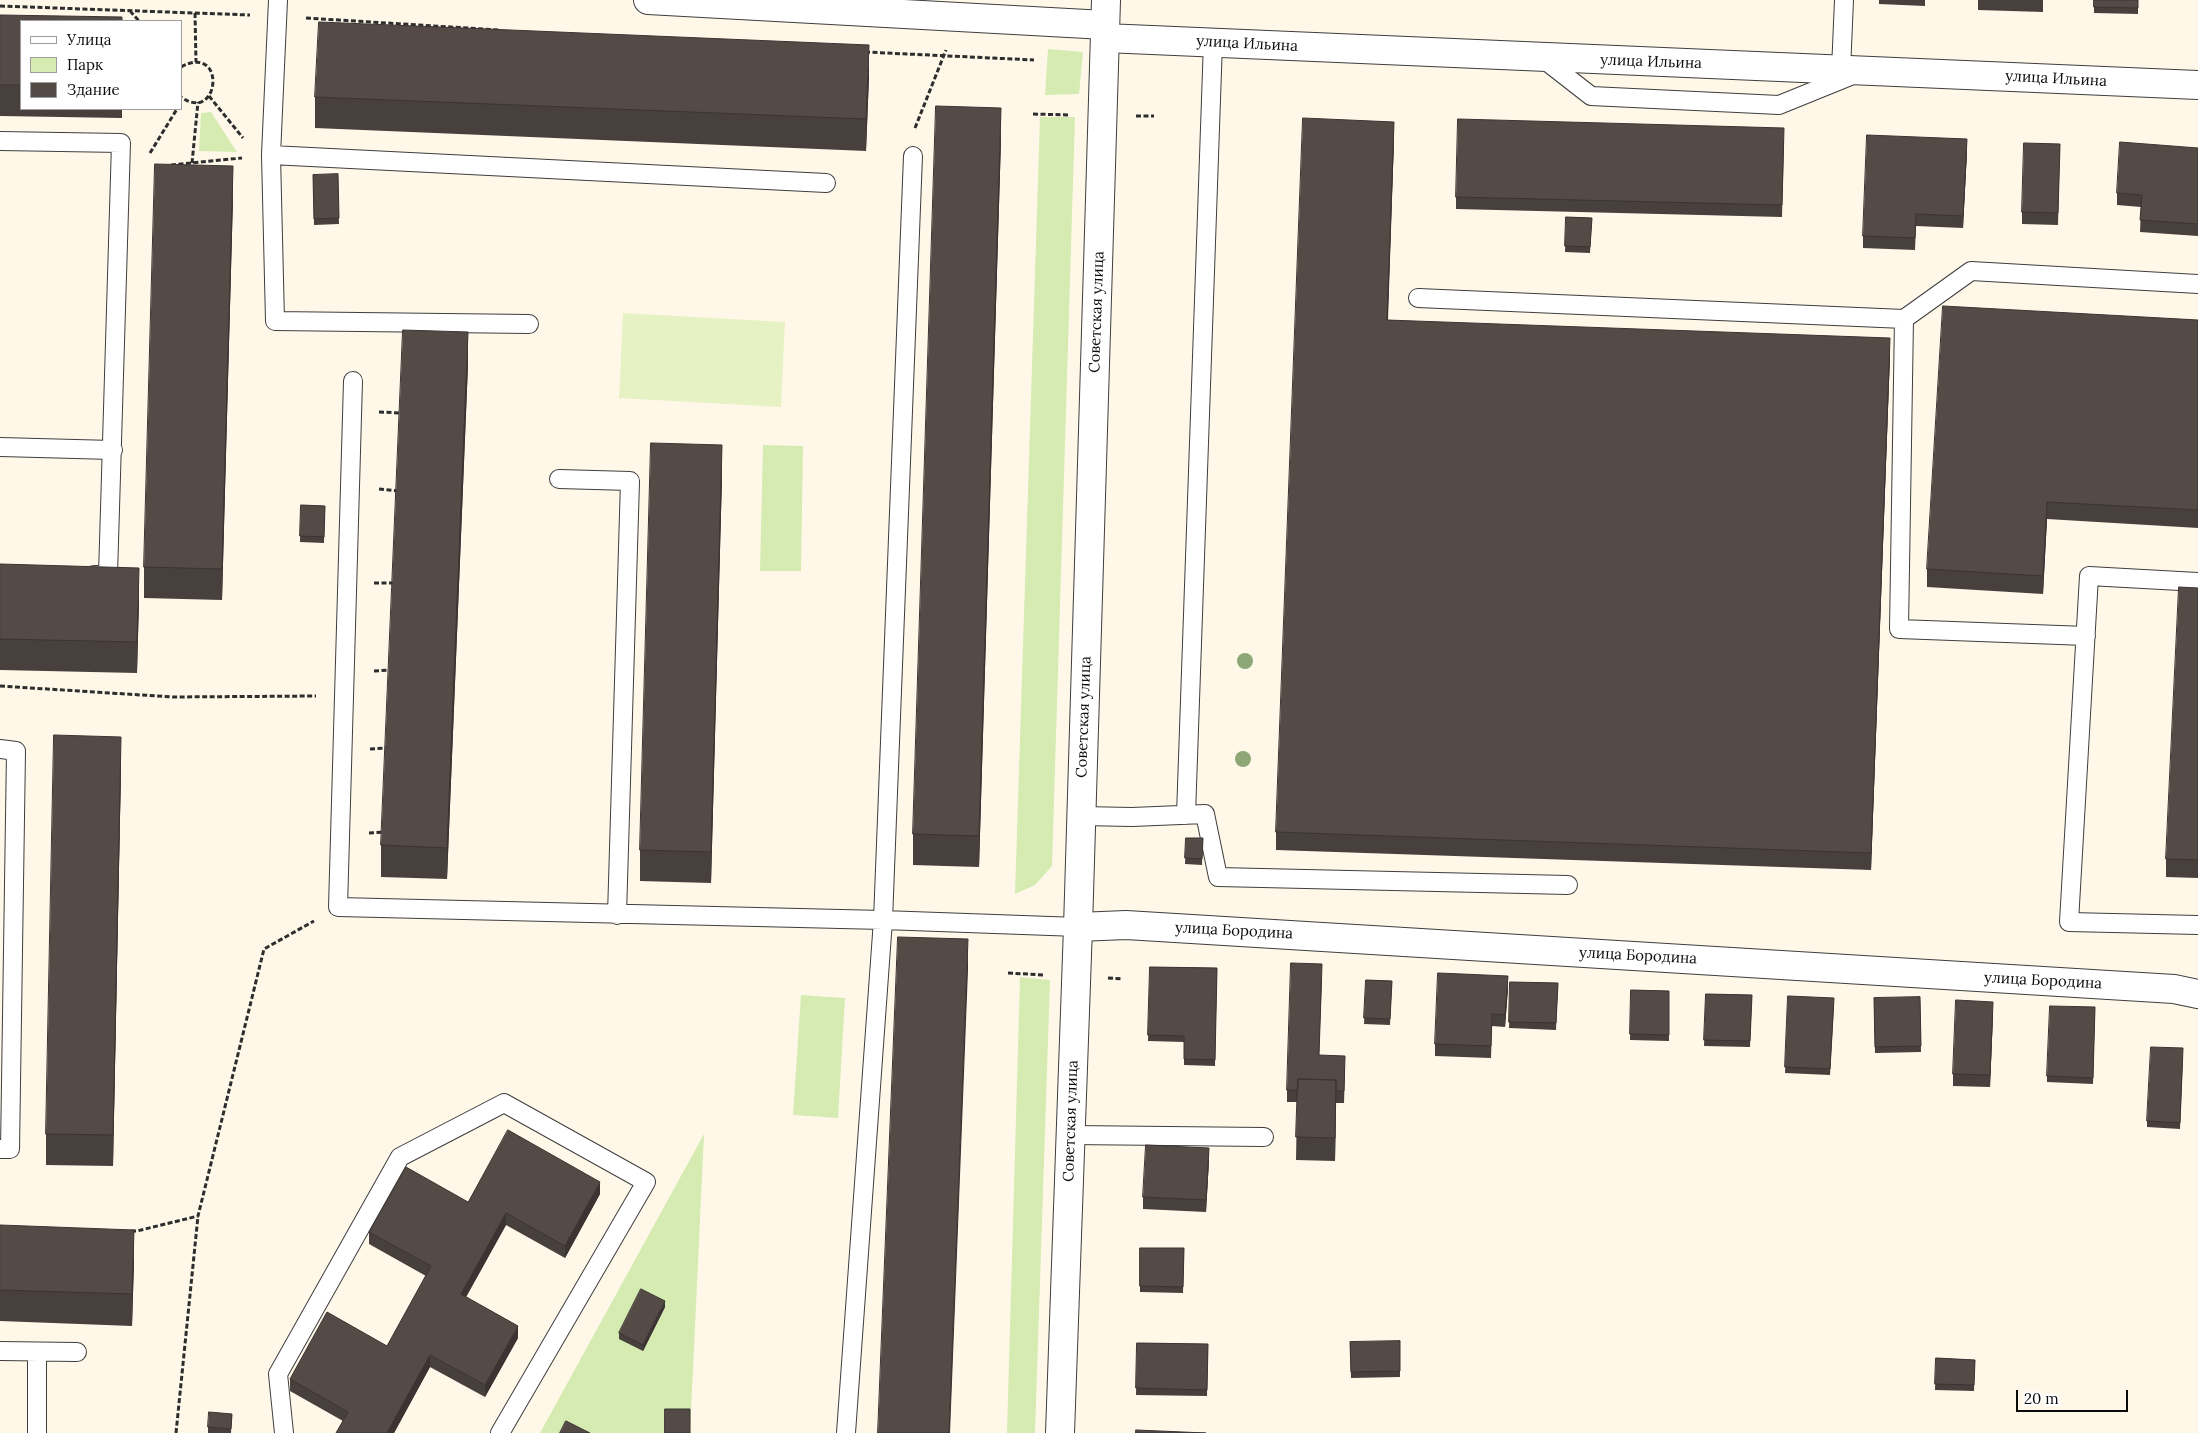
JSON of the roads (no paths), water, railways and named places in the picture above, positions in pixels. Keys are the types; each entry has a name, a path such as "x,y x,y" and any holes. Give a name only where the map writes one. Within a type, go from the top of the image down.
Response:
{"street":[{"name":"улица Ильина","path":"648,0 891,7 956,17 1105,21 1213,42 2198,86"},
{"name":"Советская улица","path":"1060,1433 1078,927 1105,21"},
{"name":"улица Бородина","path":"1078,927 1146,926 2174,988 2198,994"}],"lane":[{"path":"1541,57 1591,96 1779,105 1852,70 1844,0"},
{"path":"278,8 264,155 275,321 529,324"},
{"path":"1186,815 1213,42"},
{"path":"0,141 121,143 108,575 74,574"},
{"path":"264,155 826,183"},
{"path":"846,1433 883,920 913,156"},
{"path":"1418,298 1904,318 1972,272 2198,284"},
{"path":"1904,318 1899,629 2086,636"},
{"path":"353,381 338,908 883,920 1078,927"},
{"path":"0,448 112,450"},
{"path":"559,480 630,482 617,915"},
{"path":"2198,582 2089,576 2069,922 2198,925"},
{"path":"0,749 16,751 10,1149 0,1149"},
{"path":"1081,816 1132,817 1205,814 1218,877 1568,885"},
{"path":"284,1433 278,1374 400,1157 504,1103 646,1182 500,1433"},
{"path":"1071,1135 1264,1137"},
{"path":"0,1351 77,1352"},
{"path":"37,1352 37,1433"}]}
